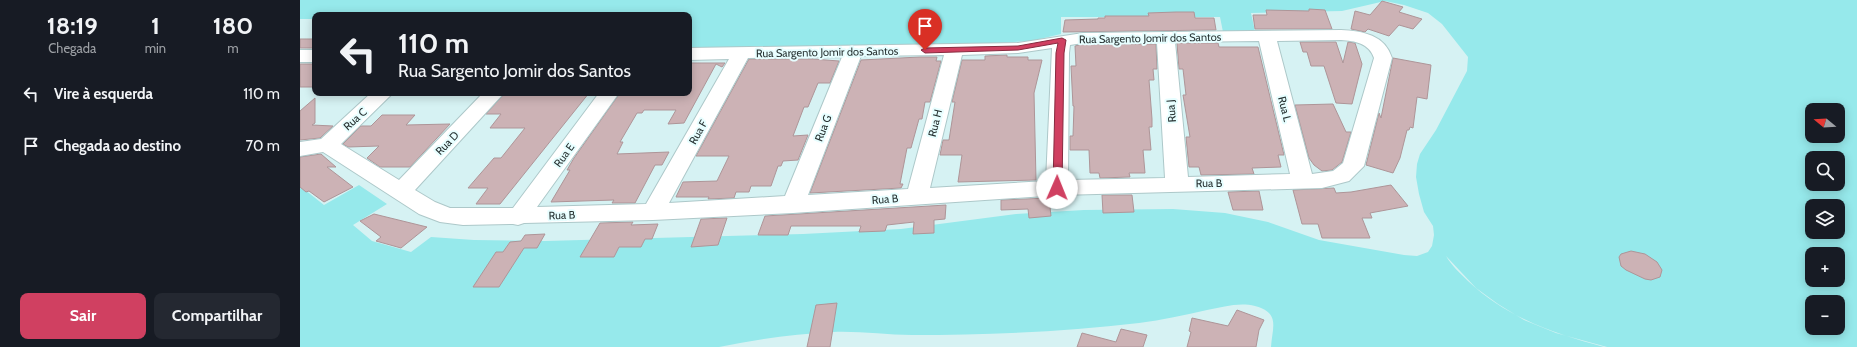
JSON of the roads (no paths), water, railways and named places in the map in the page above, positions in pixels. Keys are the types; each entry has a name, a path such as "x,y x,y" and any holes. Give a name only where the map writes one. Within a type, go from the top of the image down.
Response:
{"street":[{"name":"Rua Sargento Jomir dos Santos","path":"692,54 1027,48 1062,40 1082,38 1340,35 1359,37 1371,42"},
{"name":"Rua L","path":"1267,36 1303,181"},
{"name":"Rua J","path":"1166,38 1177,184"},
{"path":"1057,188 1060,53 1062,40"},
{"name":"Rua B","path":"327,144 400,192 427,208 448,216 518,217 653,212 793,205 1057,188 1335,179 1345,174 1353,166 1383,63 1381,51 1371,42"},
{"name":"Rua H","path":"917,196 954,50"},
{"name":"Rua G","path":"793,205 853,52"},
{"name":"Rua F","path":"653,212 742,53"},
{"path":"300,56 312,56"},
{"name":"Rua C","path":"327,144 381,96"},
{"name":"Rua D","path":"400,192 491,96"},
{"name":"Rua E","path":"518,217 607,96"},
{"path":"300,149 327,144"}]}
